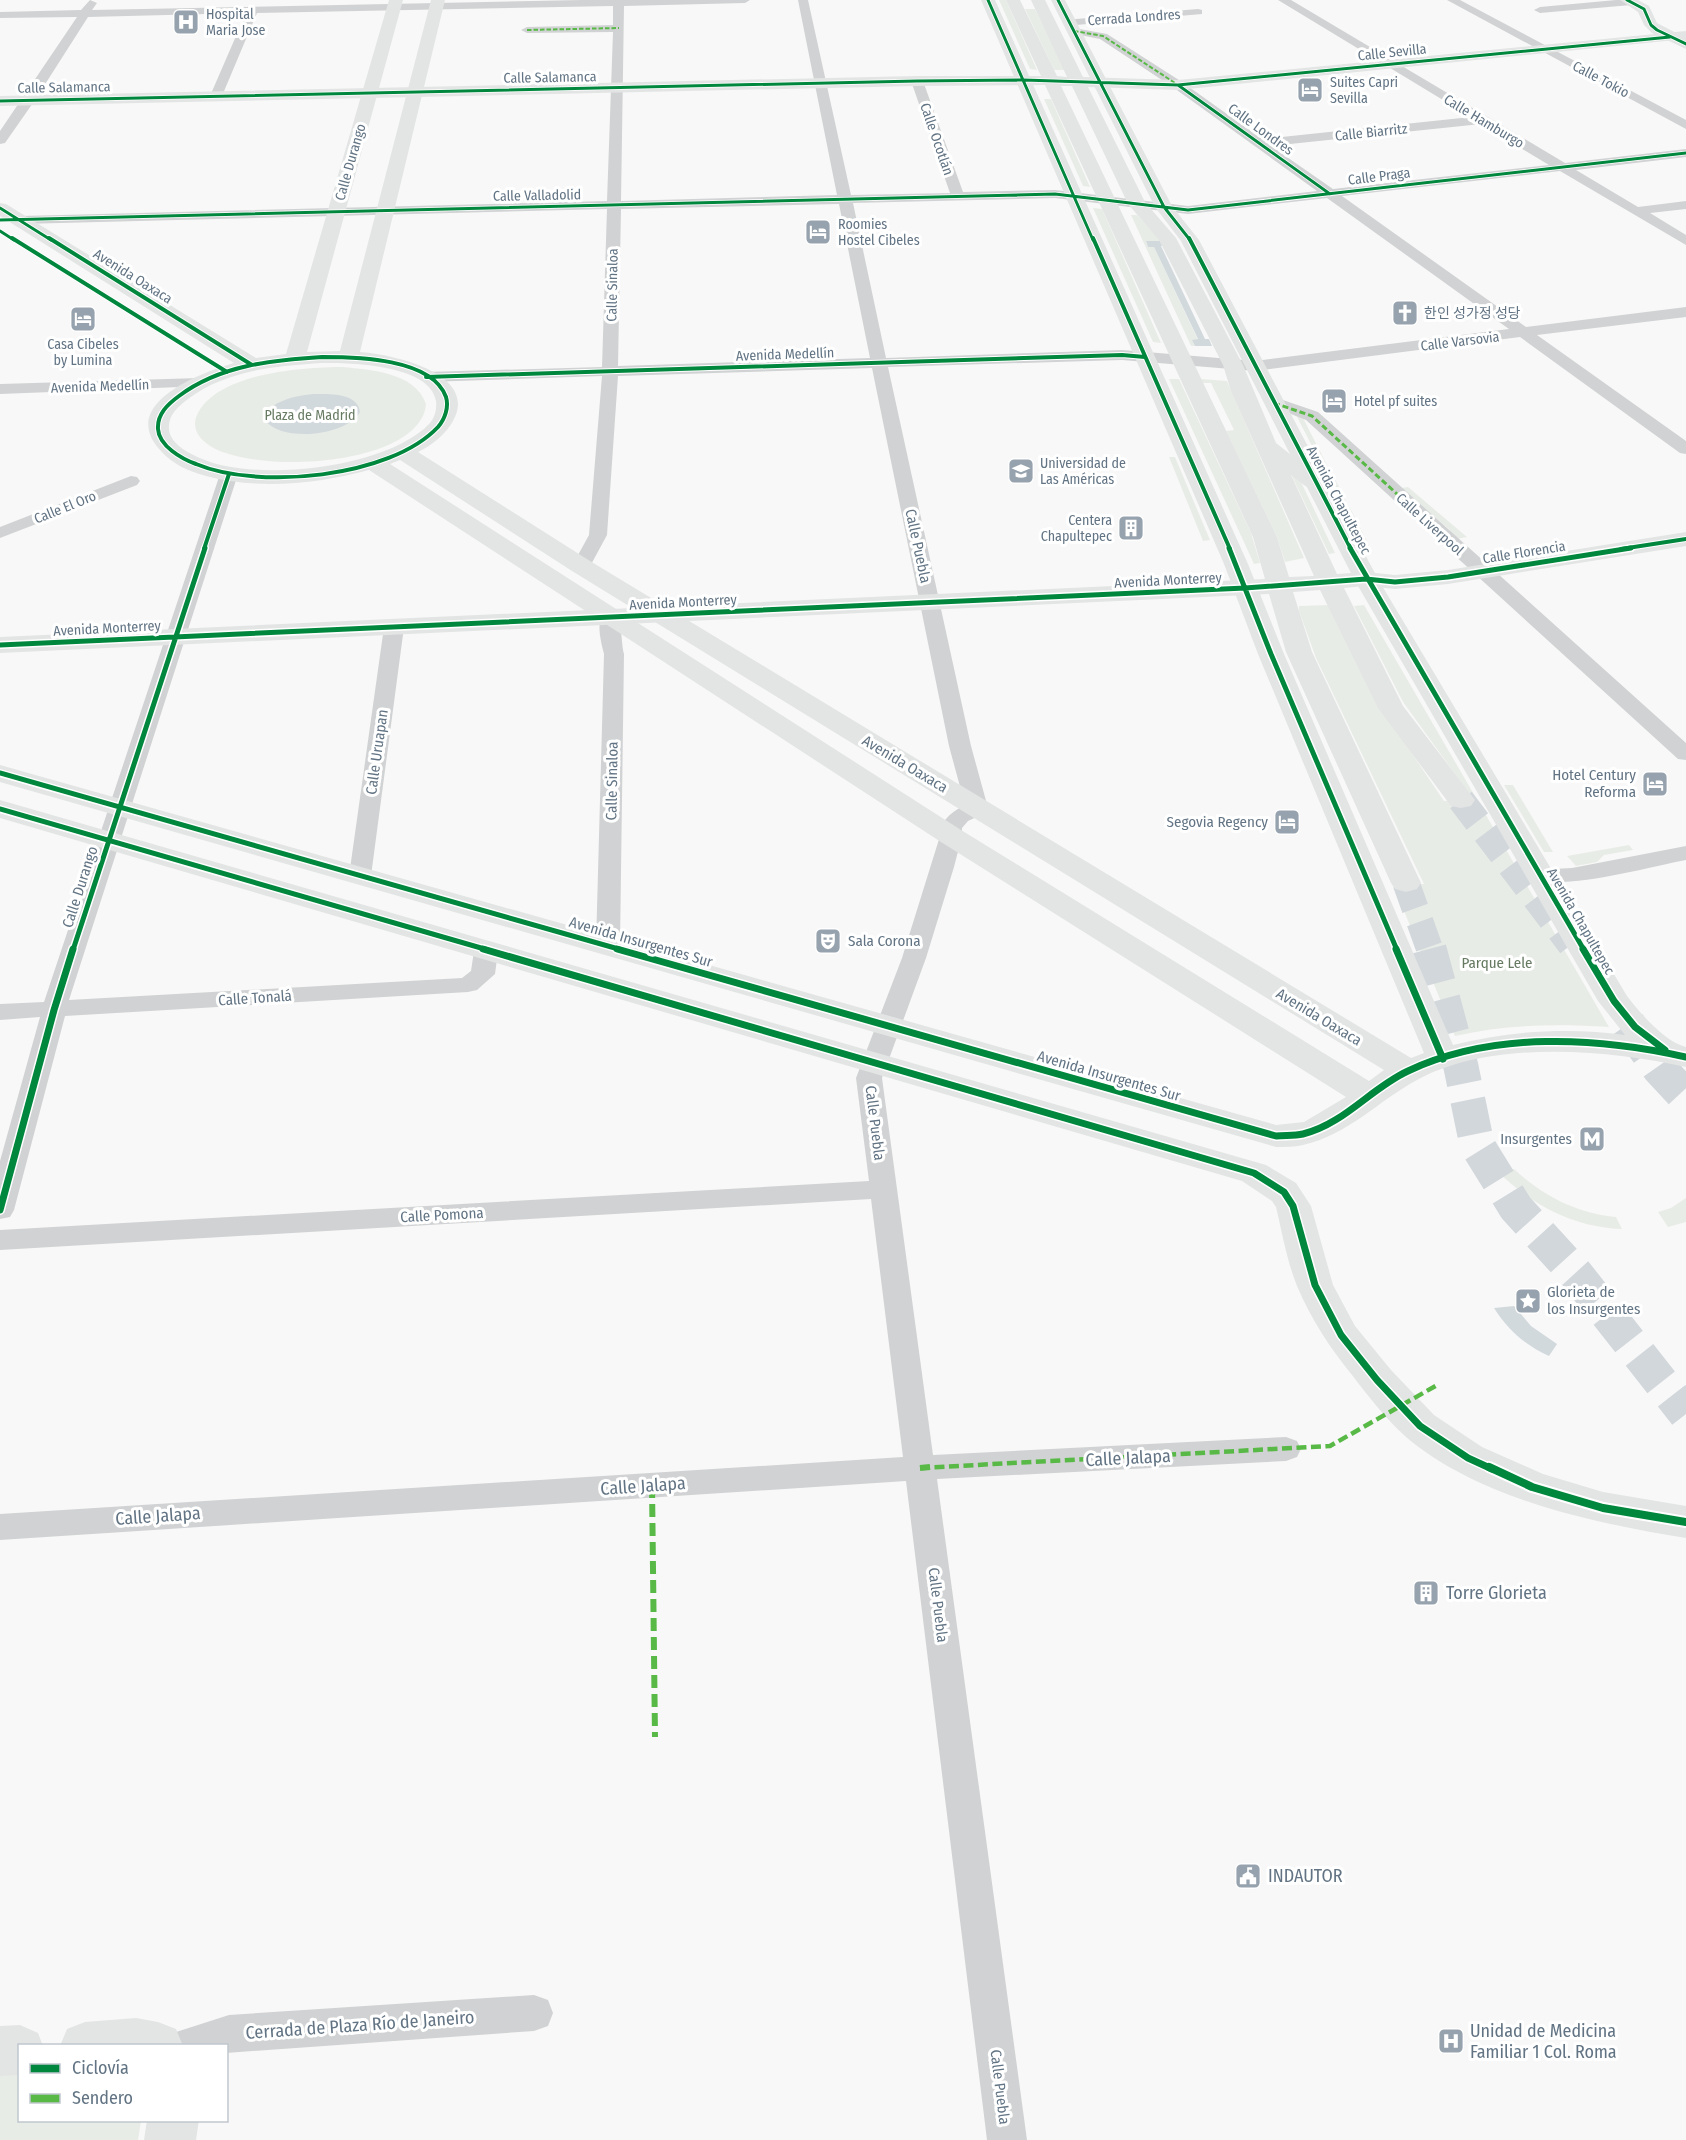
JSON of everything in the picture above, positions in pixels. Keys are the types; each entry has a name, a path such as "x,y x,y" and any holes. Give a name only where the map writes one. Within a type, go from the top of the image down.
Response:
{"main road":[{"path":"988,0 1245,588 1438,1048"},
{"path":"1013,0 1265,537 1299,652 1406,883"},
{"name":"Avenida Chapultepec","path":"1038,0 1137,204 1167,238 1197,296 1244,365 1274,402 1366,579 1614,1001 1635,1027 1677,1054"},
{"name":"Avenida Chapultepec","path":"1058,0 1164,207 1190,240 1218,295 1244,365 1242,391 1329,582 1391,708 1461,800"},
{"path":"1629,1 1644,9 1655,28 1686,44"},
{"path":"349,357 437,3"},
{"name":"Calle Durango","path":"295,358 395,4"},
{"name":"Calle Sevilla","path":"1101,82 1178,84 1686,35"},
{"path":"1075,75 1086,54"},
{"name":"Calle Salamanca","path":"0,101 917,81 1051,81 1075,75 1101,82"},
{"name":"Avenida Oaxaca","path":"0,208 252,365"},
{"name":"Calle Valladolid","path":"0,220 21,220"},
{"path":"0,231 227,372"},
{"path":"1197,296 1218,295"},
{"path":"349,357 391,363 426,377 446,394 448,406 445,418 429,436 403,452 373,463 316,475 286,477 229,474 208,469 175,455 163,444 158,432 159,419 167,406 180,394 200,383 252,365 295,358 349,357"},
{"path":"1266,446 1317,484"},
{"name":"Avenida Oaxaca","path":"403,452 581,566 1397,1064"},
{"path":"373,463 951,836 1356,1088 1397,1064 1438,1048 1490,1048 1554,1042 1607,1043 1677,1054"},
{"name":"Calle Florencia","path":"1366,579 1395,582 1686,520"},
{"name":"Calle Florencia","path":"1472,564 1686,539"},
{"name":"Avenida Monterrey","path":"0,645 1245,588 1366,579"},
{"name":"Avenida Insurgentes Sur","path":"0,773 1276,1136 1302,1134 1323,1127 1356,1088"},
{"path":"0,809 1254,1173 1284,1192 1293,1206 1315,1285 1341,1335 1377,1380 1420,1426 1468,1458 1532,1487 1603,1508 1686,1522"},
{"path":"110,2044 135,2042 146,2044"},
{"path":"0,2051 18,2050"},
{"path":"170,2140 172,2122"}],"street":[{"path":"0,140 29,100 92,0"},
{"path":"0,15 253,10 437,3 745,0"},
{"name":"Calle Puebla","path":"803,0 960,746 977,808 960,816 951,827 951,836 930,911 891,1026 870,1078 1007,2140"},
{"name":"Calle Hamburgo","path":"1283,0 1686,241"},
{"name":"Calle Tokio","path":"1452,0 1686,125"},
{"name":"Calle Sinaloa","path":"581,566 598,535 610,371 619,1"},
{"path":"1540,10 1629,1"},
{"path":"216,96 253,10"},
{"name":"Cerrada Londres","path":"1072,26 1198,12"},
{"name":"Calle Londres","path":"1072,26 1103,36 1178,84 1686,449"},
{"path":"527,30 619,28"},
{"name":"Calle Ocotlán","path":"917,81 958,196"},
{"name":"Calle Biarritz","path":"1260,143 1483,120"},
{"name":"Calle Praga","path":"1075,196 1188,210 1683,155"},
{"name":"Calle Valladolid","path":"21,220 958,196 1054,194 1075,196"},
{"path":"1636,211 1686,205"},
{"name":"Calle Varsovia","path":"1244,365 1686,312"},
{"name":"Avenida Medellín","path":"426,377 1122,355 1244,365"},
{"name":"Avenida Medellín","path":"0,389 200,383"},
{"name":"Calle Liverpool","path":"1274,402 1312,416 1472,564 1686,754"},
{"name":"Calle Durango","path":"0,1210 54,1010 229,474"},
{"name":"Calle El Oro","path":"0,533 131,481"},
{"name":"Calle Sinaloa","path":"608,945 614,654 610,637 610,617"},
{"name":"Calle Uruapan","path":"360,876 394,627"},
{"path":"1540,875 1572,875 1686,853"},
{"name":"Calle Tonalá","path":"0,1012 468,985 483,974 486,951"},
{"name":"Calle Pomona","path":"0,1240 884,1189"},
{"name":"Calle Jalapa","path":"0,1527 920,1468 1286,1449"},
{"name":"Cerrada de Plaza Río de Janeiro","path":"195,2044 229,2034 534,2013"}],"green space":[{"path":"999,0 1006,0 1037,70 1030,69"},
{"path":"1025,9 1035,9 1065,70 1054,70"},
{"path":"1044,99 1051,99 1090,187 1083,186"},
{"path":"1093,208 1102,209 1161,343 1153,342"},
{"path":"1131,215 1137,215 1161,241 1146,242 1148,247 1154,247 1198,340 1193,340 1195,346 1191,346"},
{"name":"Plaza de Madrid","path":"343,367 391,375 412,385 426,404 417,425 395,442 365,453 329,460 292,462 257,460 227,453 206,443 196,430 197,415 207,401 222,390 241,381 284,371"},
{"path":"1169,379 1179,379 1251,533 1260,563 1254,564"},
{"path":"1201,379 1227,381 1304,558 1285,562 1277,537 1226,431 1234,430 1211,383 1202,383"},
{"path":"1295,413 1301,414 1329,469 1327,470 1333,475 1346,501 1343,501 1346,507 1350,508 1369,545 1367,547 1364,547"},
{"path":"1169,457 1175,457 1210,540 1203,541"},
{"path":"1289,470 1302,484 1335,553 1329,554"},
{"path":"1408,487 1467,537 1456,539 1449,533 1450,530 1401,488"},
{"name":"Parque Lele","path":"1328,605 1376,700 1444,801 1473,799 1403,702 1354,606 1364,605 1609,1027 1532,1026 1493,1029 1455,1036 1393,884 1424,884 1316,658 1299,611 1299,606"},
{"path":"1504,785 1513,785 1553,852 1544,852"},
{"path":"1629,845 1633,850 1604,855 1597,862 1576,866 1567,856"},
{"path":"1514,1169 1525,1179 1561,1202 1587,1212 1616,1217 1622,1229 1570,1219 1539,1204 1498,1172"},
{"path":"1686,1198 1686,1222 1668,1227 1658,1212 1671,1208"},
{"path":"18,2069 18,2122 141,2122 138,2140 0,2140 0,2071"}],"shaded area":[{"path":"1146,241 1162,241 1164,245 1161,246 1205,339 1209,339 1212,346 1195,346 1192,340 1198,339 1154,247 1148,247"},
{"path":"313,394 333,394 348,398 358,405 360,412 342,427 314,434 285,432 273,427 265,420 267,411 282,401"},
{"path":"1514,1306 1531,1326 1557,1344 1549,1356 1518,1336 1494,1308"}],"tunnel":[{"path":"1461,800 1571,945"},
{"path":"1406,883 1430,950"},
{"path":"1429,949 1461,1067 1477,1145 1516,1208 1576,1274 1686,1414"},
{"path":"1628,1024 1659,1068 1686,1097"}],"marked path":[{"path":"527,30 619,28"},
{"path":"1074,31 1103,36 1175,83"},
{"path":"1274,403 1312,416 1464,556"},
{"path":"920,1468 1330,1446 1439,1384"},
{"path":"652,1485 655,1737"}],"cycle path":[{"path":"988,0 1236,564 1271,654 1443,1059"},
{"path":"1058,0 1164,207 1190,240 1366,579 1614,1001 1635,1027 1665,1050"},
{"path":"1627,0 1644,9 1651,25 1657,30 1686,44"},
{"path":"0,101 917,81 1024,80 1178,85 1670,37"},
{"path":"1178,85 1330,194"},
{"path":"0,220 1055,194 1188,210 1686,153"},
{"path":"0,208 252,365"},
{"path":"0,231 227,372"},
{"path":"426,377 1122,355 1145,357"},
{"path":"322,357 352,357 383,361 414,369 427,376 445,395 447,410 442,421 417,444 384,459 342,470 296,476 251,476 211,471 179,458 160,437 158,427 165,409 188,389 205,380 223,372 263,363 322,357"},
{"path":"0,1210 54,1010 229,474"},
{"path":"0,645 1245,588 1366,579 1395,582 1448,577 1686,539"},
{"path":"0,773 1276,1136 1300,1135 1316,1130 1343,1115 1408,1071 1438,1059 1472,1051 1508,1045 1583,1042 1620,1045 1686,1057"},
{"path":"0,809 1254,1173 1284,1192 1293,1206 1315,1285 1341,1335 1377,1380 1420,1426 1468,1458 1532,1487 1603,1508 1686,1522"}],"place":[{"name":"Hospital Maria Jose","path":"186,22"},
{"name":"Suites Capri Sevilla","path":"1310,90"},
{"name":"Roomies Hostel Cibeles","path":"818,232"},
{"name":"한인 성가정 성당","path":"1405,313"},
{"name":"Casa Cibeles by Lumina","path":"83,319"},
{"name":"Hotel pf suites","path":"1334,401"},
{"name":"Universidad de Las Américas","path":"1021,471"},
{"name":"Centera Chapultepec","path":"1131,528"},
{"name":"Hotel Century Reforma","path":"1655,784"},
{"name":"Segovia Regency","path":"1287,822"},
{"name":"Sala Corona","path":"828,941"},
{"name":"Insurgentes","path":"1592,1139"},
{"name":"Glorieta de los Insurgentes","path":"1528,1301"},
{"name":"Torre Glorieta","path":"1426,1593"},
{"name":"INDAUTOR","path":"1248,1876"},
{"name":"Unidad de Medicina Familiar 1 Col. Roma","path":"1451,2041"}]}
